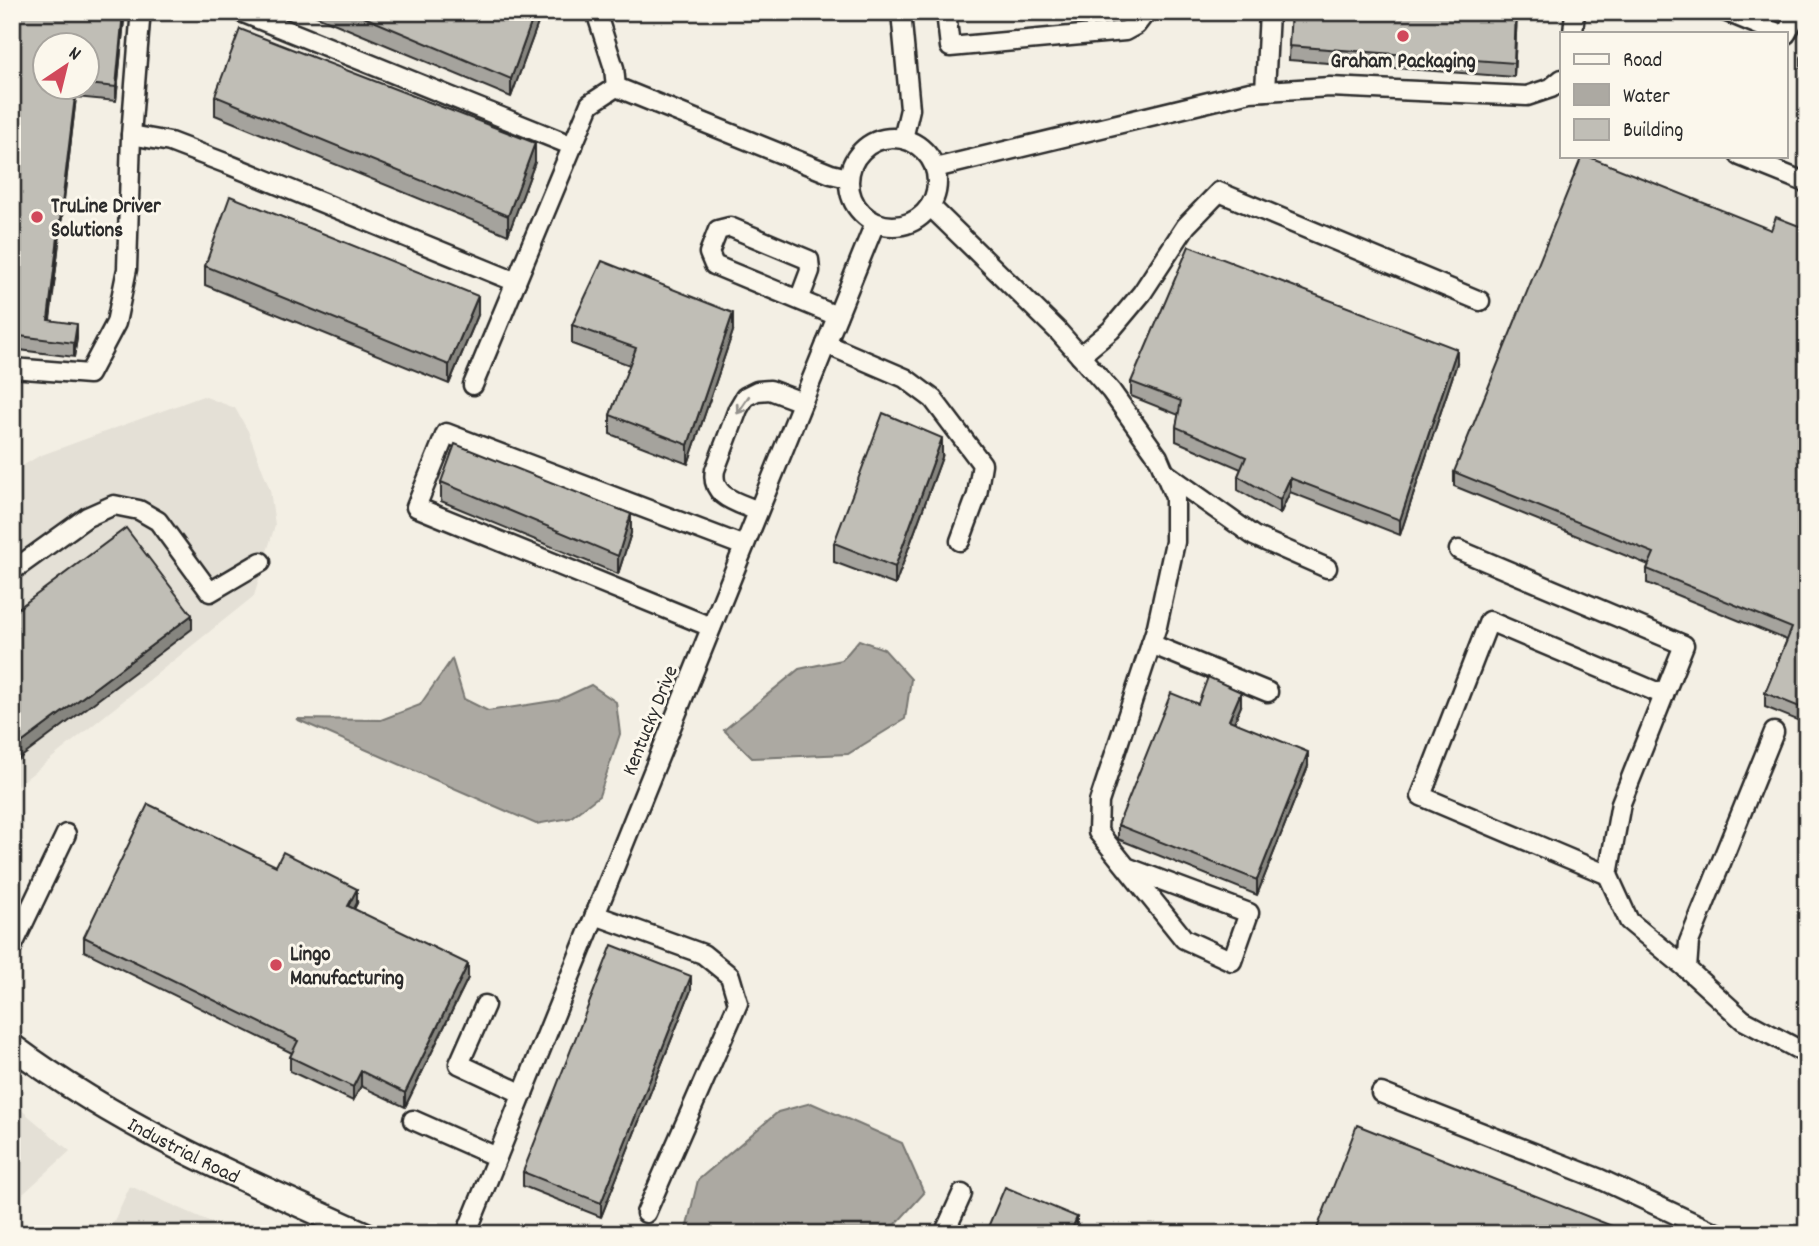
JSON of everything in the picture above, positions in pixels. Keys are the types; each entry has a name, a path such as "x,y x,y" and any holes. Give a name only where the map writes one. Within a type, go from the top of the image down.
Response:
{"main road":[{"name":"Industrial Road","path":"12,1046 144,1131 211,1166 365,1234"}],"street":[{"path":"241,12 573,146"},
{"path":"596,12 614,68 616,87"},
{"path":"901,12 910,109 903,139"},
{"path":"946,12 950,47 1125,31 1136,25 1146,12"},
{"path":"1265,91 1269,12"},
{"path":"1573,32 1575,12"},
{"path":"1727,12 1776,32"},
{"path":"1787,32 1798,12"},
{"path":"12,368 89,374 116,323 127,270 131,135 140,21"},
{"path":"935,168 1250,92 1330,87 1527,96 1551,88 1560,81"},
{"path":"473,385 590,104 616,87"},
{"path":"616,87 831,174 849,178"},
{"path":"131,135 170,142 225,163 516,282"},
{"path":"888,138 903,139 922,150 935,168 937,181 930,206 920,218 906,225 875,223 860,212 850,196 849,178 853,163 867,146 888,138"},
{"path":"1745,158 1807,183"},
{"path":"1080,356 1111,330 1142,293 1186,226 1219,192 1480,301"},
{"path":"930,206 1058,331 1119,402 1158,457 1175,497 1175,542 1151,644 1099,802 1098,832 1126,867 1184,939 1232,961 1249,913 1126,867"},
{"name":"Kentucky Drive","path":"466,1234 875,223"},
{"path":"799,300 810,271 809,261 730,227 718,230 709,253 714,265 837,316"},
{"path":"826,344 905,378 933,399 982,464 977,495 961,541"},
{"path":"758,511 726,497 716,488 713,480 738,409 745,397 757,391 769,390 802,402"},
{"path":"711,627 416,507 446,433 744,546"},
{"path":"1164,472 1254,536 1327,568"},
{"path":"12,571 88,517 114,505 139,509 158,521 210,592 261,562"},
{"path":"1459,550 1684,645 1620,803 1608,875 1629,921 1743,1020 1807,1054"},
{"path":"1608,875 1421,796 1489,621 1664,695"},
{"path":"1151,644 1268,692"},
{"path":"1687,969 1689,942 1774,732"},
{"path":"12,947 66,834"},
{"path":"595,915 703,954 730,976 738,1003 646,1213"},
{"path":"485,1005 459,1064 523,1094"},
{"path":"1381,1093 1600,1179 1718,1234"},
{"path":"414,1119 497,1157"},
{"path":"944,1234 962,1194"}],"shaded area":[{"path":"203,396 235,408 248,431 270,490 275,525 254,596 12,790 12,472 39,456"},
{"path":"12,1102 70,1151 12,1204"},
{"path":"130,1186 238,1234 108,1234"}],"water":[{"path":"859,640 884,649 911,679 905,719 848,754 752,758 724,730 799,669 842,660"},
{"path":"452,659 464,699 488,711 559,700 591,685 616,702 620,734 599,796 570,818 536,824 296,719 381,720 420,705"},
{"path":"811,1103 902,1143 924,1193 896,1224 872,1234 685,1234 698,1180 778,1112"}],"building":[{"name":"TruLine Driver Solutions","path":"12,12 123,12 116,87 102,86 102,32 32,32 32,102 74,102 48,320 77,324 74,343 12,335"},
{"path":"352,12 535,12 511,79"},
{"name":"Graham Packaging","path":"1291,12 1516,12 1514,63 1289,46"},
{"path":"240,29 535,143 508,216 215,96"},
{"path":"1807,44 1807,61 1801,58"},
{"path":"1581,158 1592,158 1771,230 1776,217 1807,229 1807,710 1765,693 1792,628 1647,569 1654,553 1454,472"},
{"path":"230,196 478,296 449,365 205,266"},
{"path":"1189,246 1457,349 1400,520 1290,478 1280,500 1238,476 1246,457 1176,427 1181,401 1131,382"},
{"path":"602,261 733,313 688,445 610,415 636,348 572,325"},
{"path":"883,413 942,438 895,567 834,543"},
{"path":"455,444 631,514 618,556 441,482"},
{"path":"126,528 192,615 12,750 12,613"},
{"path":"1208,677 1241,692 1229,720 1308,752 1257,880 1118,825 1171,693 1198,704"},
{"name":"Lingo Manufacturing","path":"148,804 276,866 283,852 357,889 348,906 468,964 405,1093 361,1071 353,1087 290,1057 298,1041 84,937"},
{"path":"612,945 691,976 601,1203 523,1172"},
{"path":"1357,1125 1632,1234 1315,1234"},
{"path":"1005,1187 1077,1217 1070,1234 985,1234"}],"place":[{"name":"Graham Packaging","path":"1403,36"},
{"name":"TruLine Driver Solutions","path":"37,217"},
{"name":"Lingo Manufacturing","path":"276,965"}]}
